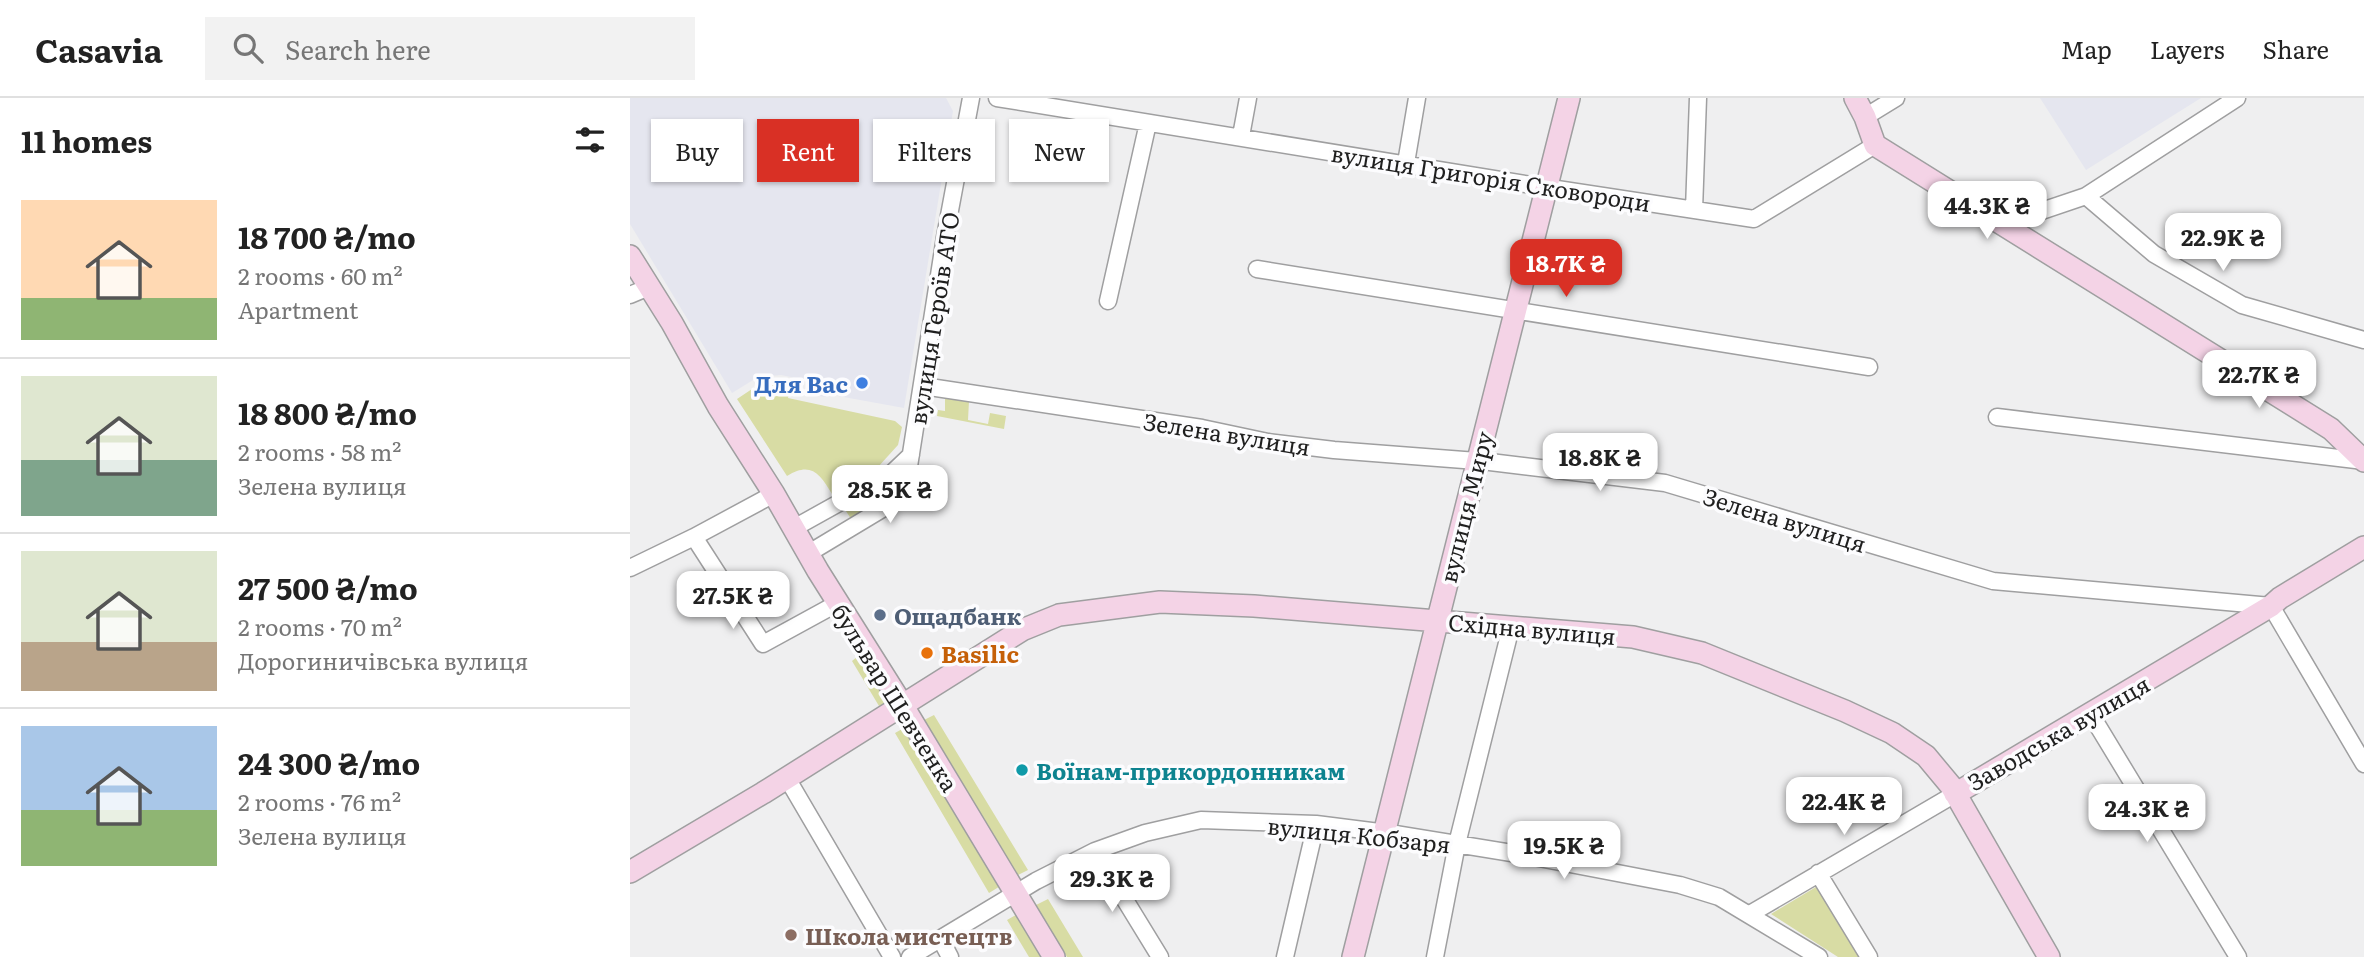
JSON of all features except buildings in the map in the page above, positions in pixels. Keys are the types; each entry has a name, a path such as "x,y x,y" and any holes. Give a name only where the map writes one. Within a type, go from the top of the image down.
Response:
{"street":[{"name":"вулиця Героїв АТО","path":"809,553 897,500 907,479 945,237 971,98"},
{"name":"вулиця Григорія Сковороди","path":"997,98 1546,188 1754,219 1875,145"},
{"path":"1241,136 1248,98"},
{"path":"1406,163 1417,98"},
{"name":"вулиця Миру","path":"1353,957 1569,98"},
{"path":"1694,210 1698,98"},
{"path":"1855,98 1866,117 1875,145 2330,429 2364,461"},
{"path":"1866,117 1896,98"},
{"path":"2000,225 2086,196 2237,98"},
{"path":"1108,301 1147,123"},
{"path":"2086,196 2154,254 2242,305 2364,340"},
{"name":"бульвар Шевченка","path":"630,256 639,291 719,406 769,497 794,528 1054,957"},
{"path":"1257,268 1869,367"},
{"name":"Зелена вулиця","path":"923,386 1202,428 1268,442 1665,483 1993,582 2271,606"},
{"path":"1997,417 2364,461"},
{"name":"вулиця Героїв АТО","path":"794,528 891,474 911,455"},
{"path":"630,568 769,497"},
{"path":"694,537 763,644 838,603"},
{"name":"Заводська вулиця","path":"1750,914 2271,606 2364,547"},
{"name":"Східна вулиця","path":"630,872 787,779 1022,630 1059,615 1160,602 1254,606 1633,637 1702,653 1845,711 1892,733 1926,756 1955,794 2049,957"},
{"path":"2271,606 2364,764"},
{"path":"1435,957 1457,844 1511,626"},
{"path":"2090,713 2238,957"},
{"path":"787,779 892,957"},
{"name":"вулиця Кобзаря","path":"910,957 1095,851 1145,832 1201,820 1316,824 1385,833 1524,855 1680,885 1719,897 1819,957"},
{"path":"1285,957 1316,824"},
{"path":"1095,851 1160,957"},
{"path":"1818,873 1869,957"},
{"path":"941,940 950,957"}],"shaded area":[{"path":"630,98 946,98 953,111 952,119 873,119 873,182 941,182 904,408 827,394 826,397 813,395 815,382 781,375 761,380 758,377 732,393 630,224"},
{"path":"2040,98 2201,98 2086,170"}],"green space":[{"path":"784,382 791,384 788,398 895,421 902,427 898,445 878,467 832,494 819,476 809,470 787,476 737,399 755,387"},
{"path":"945,398 969,401 968,420 988,424 990,413 1006,416 1004,429 937,416 938,410 945,411"},
{"path":"888,484 895,486 896,494 853,522 844,508"},
{"path":"862,653 891,699 879,706 852,661"},
{"path":"934,715 1028,870 1016,876 922,721"},
{"path":"911,724 1002,885 989,893 895,733"},
{"path":"1816,887 1861,957 1838,957 1771,914"},
{"path":"1048,899 1083,957 1067,957 1036,905"},
{"path":"1021,912 1048,957 1029,957 1007,920"}],"place":[{"name":"Для Вас","path":"862,383"},
{"name":"Ощадбанк","path":"880,615"},
{"name":"Basilic","path":"927,653"},
{"name":"Воїнам-прикордонникам","path":"1022,770"},
{"name":"Школа мистецтв","path":"791,935"}]}
